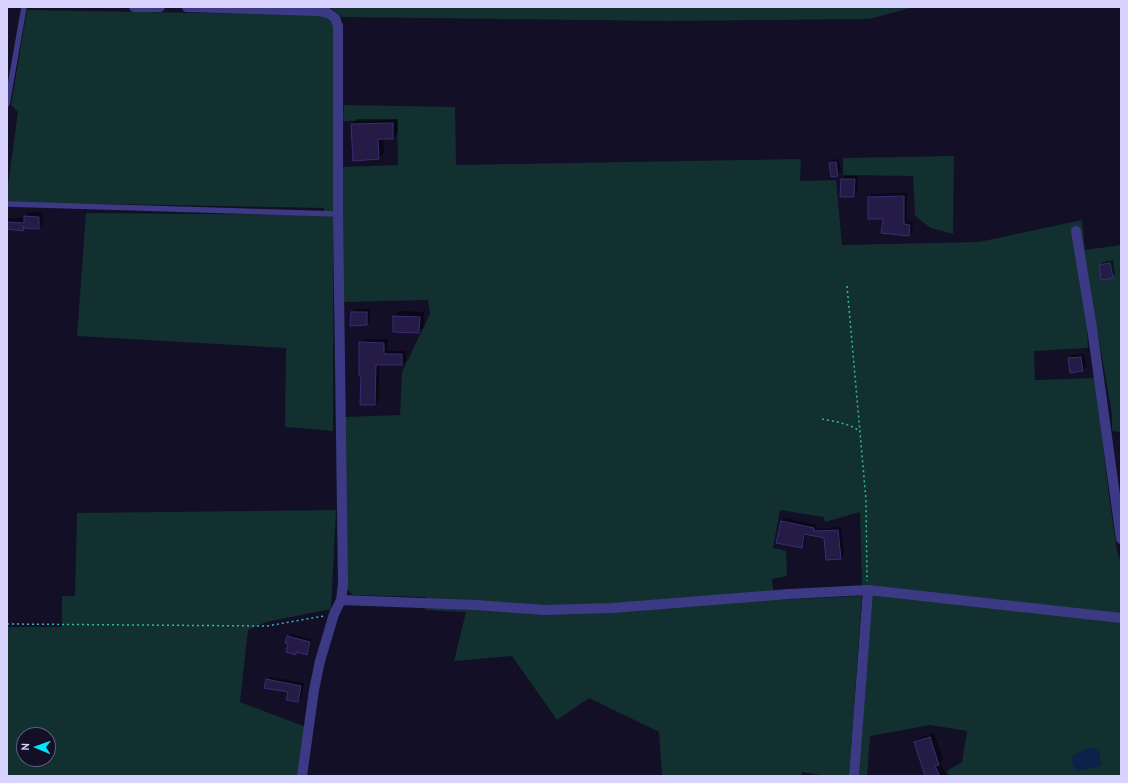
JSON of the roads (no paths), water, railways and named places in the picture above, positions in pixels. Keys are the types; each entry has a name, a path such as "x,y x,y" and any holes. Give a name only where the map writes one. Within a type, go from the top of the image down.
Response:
{"street":[{"path":"134,7 160,7"},
{"path":"187,7 319,11 328,13 335,18 338,26 338,214 343,584 340,600 334,614 318,669 302,776"},
{"path":"1076,231 1092,328 1121,540"},
{"path":"340,600 476,605 544,610 612,608 789,594 868,590 1121,618"},
{"path":"854,776 868,590"}],"lane":[{"path":"7,104 24,7"},
{"path":"7,204 338,214"}],"water":[{"path":"1088,748 1095,748 1099,751 1101,766 1079,771 1074,768 1072,761 1073,755"}]}
